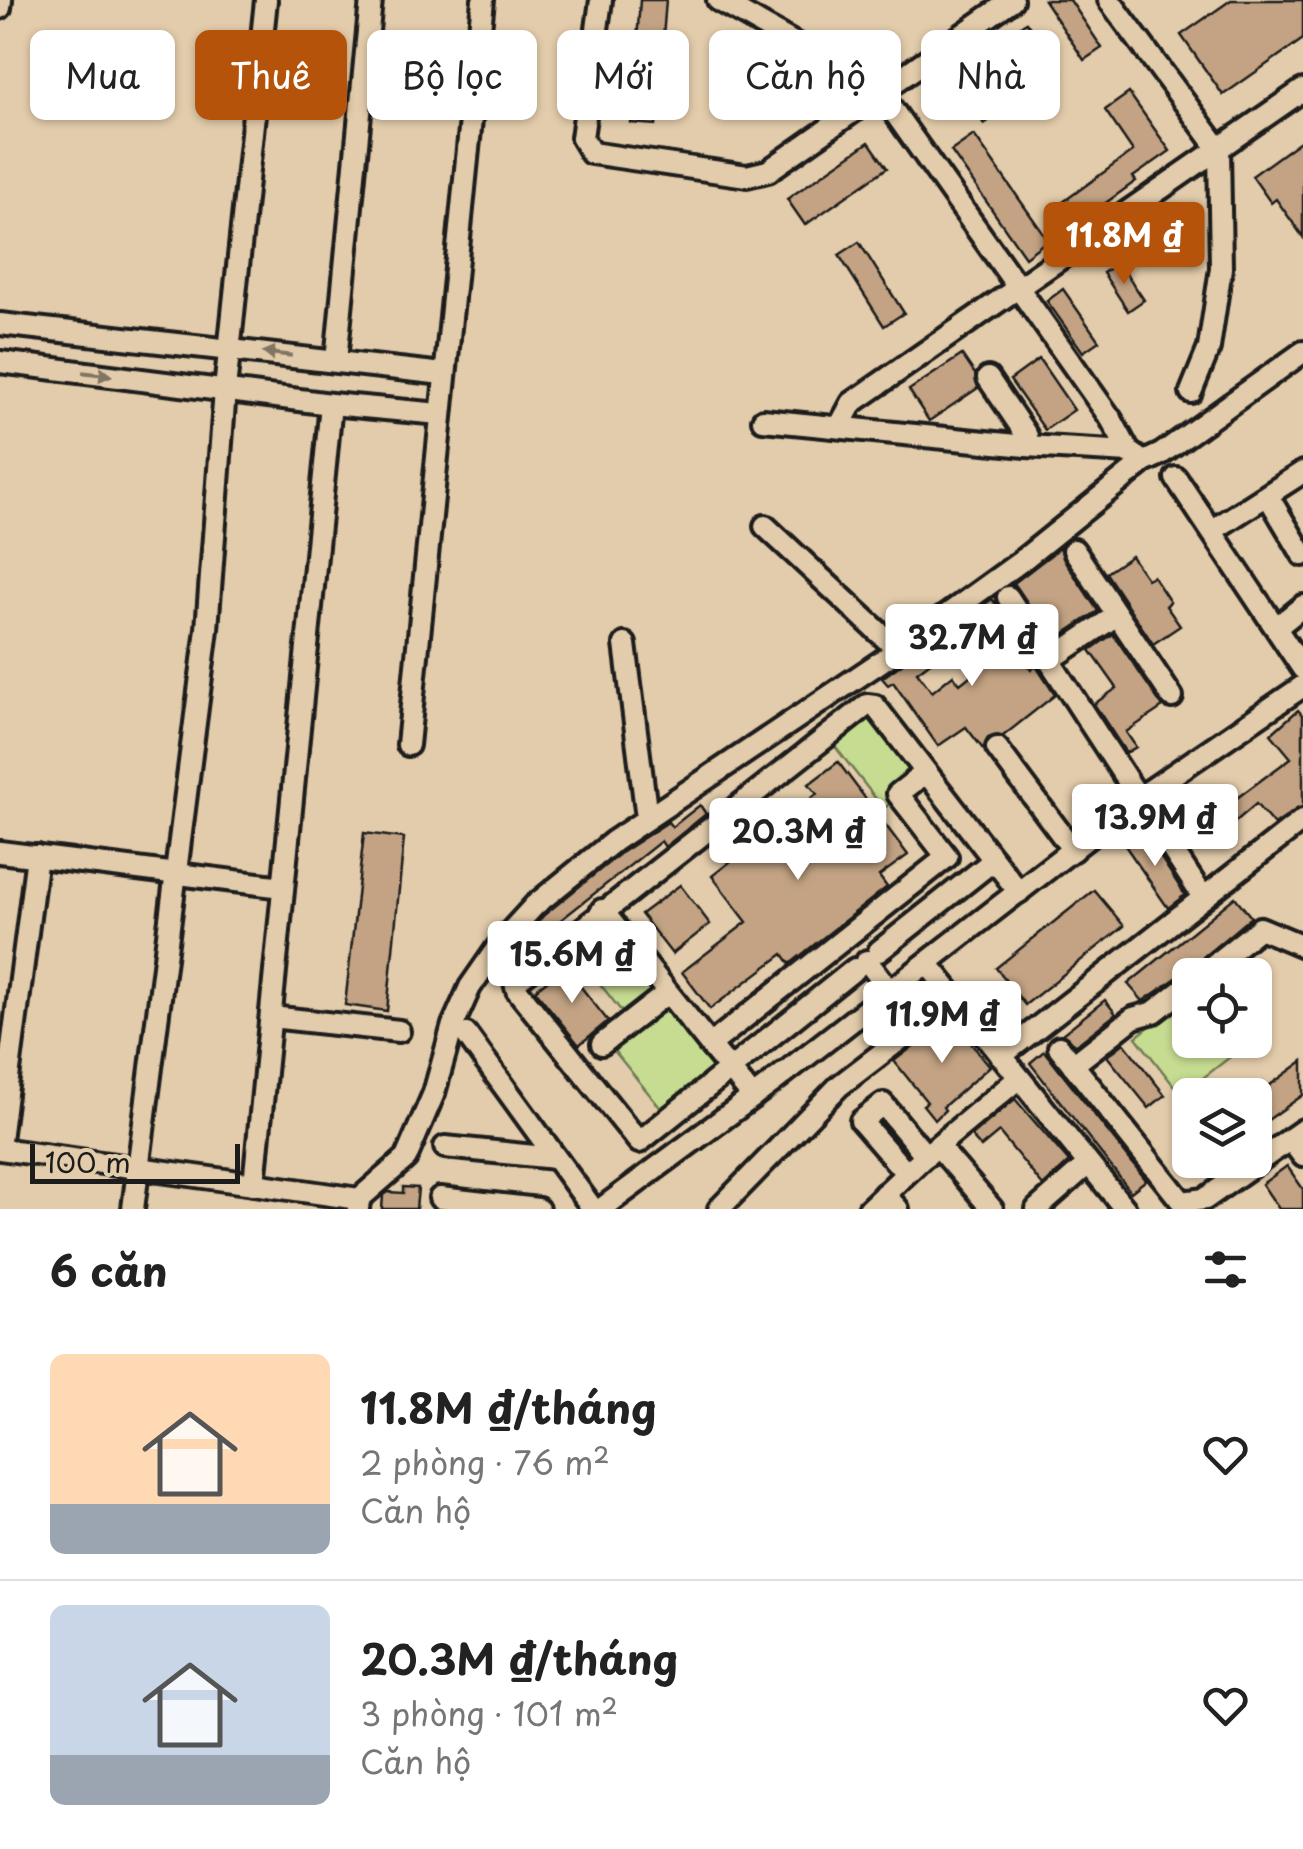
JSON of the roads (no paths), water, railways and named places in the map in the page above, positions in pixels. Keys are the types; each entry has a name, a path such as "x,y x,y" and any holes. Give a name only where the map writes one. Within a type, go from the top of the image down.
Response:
{"street":[{"path":"0,8 1,0"},
{"path":"133,1209 207,630 225,390 266,0"},
{"path":"336,362 371,0"},
{"path":"408,745 482,0"},
{"path":"601,0 582,138 591,153 759,175 839,120"},
{"path":"901,77 1012,0"},
{"path":"1109,0 1219,149 1221,268 1209,348 1192,392"},
{"path":"729,3 775,30"},
{"path":"839,427 852,404 1303,90"},
{"path":"900,120 1136,457"},
{"path":"0,324 443,374"},
{"path":"763,420 1136,457 1161,454 1303,352"},
{"path":"0,362 440,414"},
{"path":"988,378 1027,436 1026,446"},
{"path":"254,1184 331,404"},
{"path":"0,1149 138,1166 358,1204 406,1158 458,1036 470,987 517,924 576,870 646,818 898,650 1020,562 1136,457"},
{"path":"1213,530 1303,472"},
{"path":"1176,478 1303,669"},
{"path":"1268,496 1303,555"},
{"path":"766,526 898,650"},
{"path":"1074,550 1172,697"},
{"path":"1008,597 1203,897"},
{"path":"1277,627 1303,606"},
{"path":"1050,660 1117,616"},
{"path":"625,644 646,818"},
{"path":"458,1036 594,1208 753,1097 1139,798 1303,686"},
{"path":"994,860 643,1141 636,1140 517,990 515,982 602,910 859,708 874,706 1019,892"},
{"path":"997,748 1073,850"},
{"path":"926,773 898,794 947,858"},
{"path":"1001,1056 1303,820"},
{"path":"710,1044 974,836"},
{"path":"0,852 283,887"},
{"path":"0,1140 37,856"},
{"path":"918,881 936,906"},
{"path":"602,910 753,1097"},
{"path":"860,928 876,933 867,960"},
{"path":"1222,958 1260,928 1303,946"},
{"path":"837,947 840,964 867,960"},
{"path":"867,960 891,992"},
{"path":"926,964 1125,1209"},
{"path":"602,1044 667,994"},
{"path":"774,995 793,1019"},
{"path":"719,1209 839,1086 954,998"},
{"path":"1073,1065 1133,1018 1154,1012 1172,998"},
{"path":"271,1017 400,1032"},
{"path":"1059,1047 1182,1202 1205,1199 1299,1142"},
{"path":"884,1204 906,1173 1019,1078"},
{"path":"906,1173 861,1121 883,1104 992,1209"},
{"path":"445,1148 555,1158"},
{"path":"1037,1209 1088,1164"},
{"path":"440,1198 538,1209"}]}
